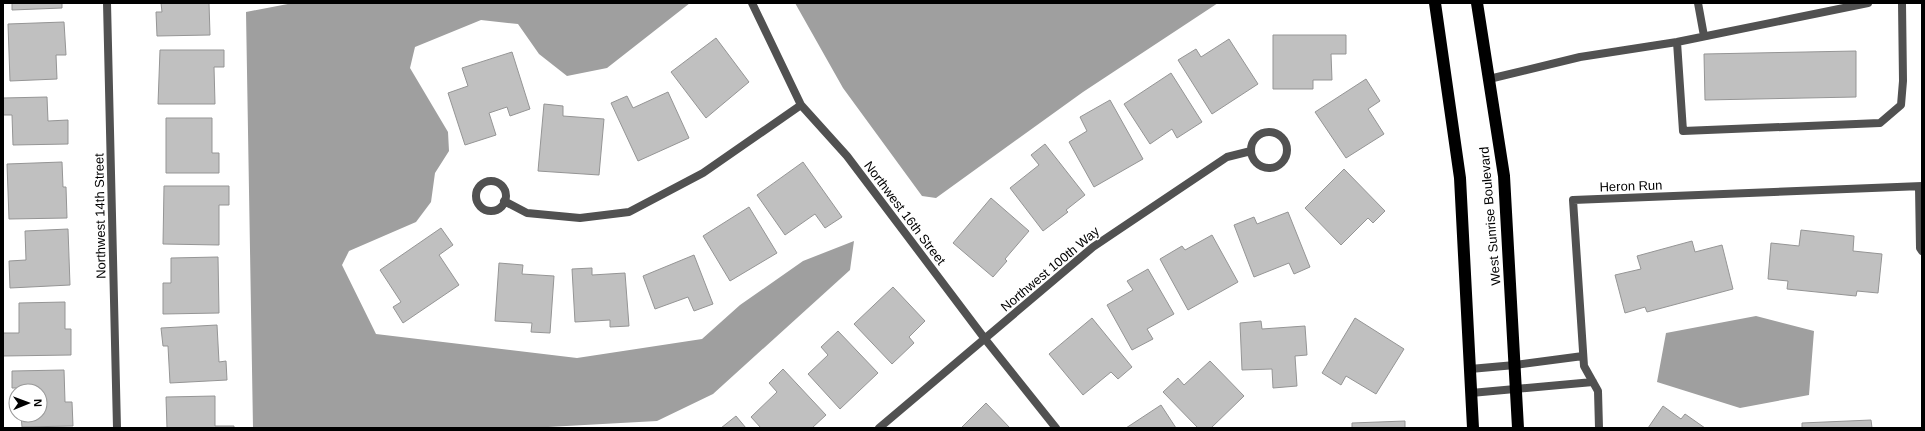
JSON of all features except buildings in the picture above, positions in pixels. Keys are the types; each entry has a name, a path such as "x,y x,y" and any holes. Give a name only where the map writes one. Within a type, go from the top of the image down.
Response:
{"highway":[{"name":"West Sunrise Boulevard","path":"1435,3 1460,178 1473,428"},
{"name":"West Sunrise Boulevard","path":"1477,3 1504,176 1518,428"}],"street":[{"name":"Northwest 14th Street","path":"107,3 117,428"},
{"name":"Northwest 16th Street","path":"752,3 801,105 847,156 985,339 1056,428"},
{"path":"1698,3 1704,36"},
{"path":"1489,79 1580,57 1677,42 1852,4 1868,3"},
{"path":"1677,42 1683,131 1880,123 1901,105 1903,80 1902,3"},
{"path":"504,201 527,213 580,218 629,212 703,173 801,105"},
{"path":"1268,132 1279,135 1286,143 1287,149 1284,160 1274,167 1261,166 1253,157 1251,151 1254,140 1268,132"},
{"name":"Northwest 100th Way","path":"879,428 1094,246 1227,157 1251,151"},
{"path":"1920,187 1920,248 1922,251"},
{"name":"Heron Run","path":"1599,428 1598,391 1584,366 1572,200 1920,187"},
{"path":"1470,369 1583,356"},
{"path":"1471,393 1593,382"}],"shaded area":[{"path":"293,3 690,3 607,68 567,76 539,54 518,24 481,20 415,47 410,68 448,132 449,151 435,173 431,202 416,222 349,251 342,265 376,334 577,358 702,339 740,305 803,261 854,241 850,270 713,394 657,421 530,428 253,428 246,12"},
{"path":"795,3 1218,3 1083,92 936,198 922,196 843,88"},
{"path":"1756,316 1814,331 1809,395 1740,408 1657,382 1666,333"}]}
